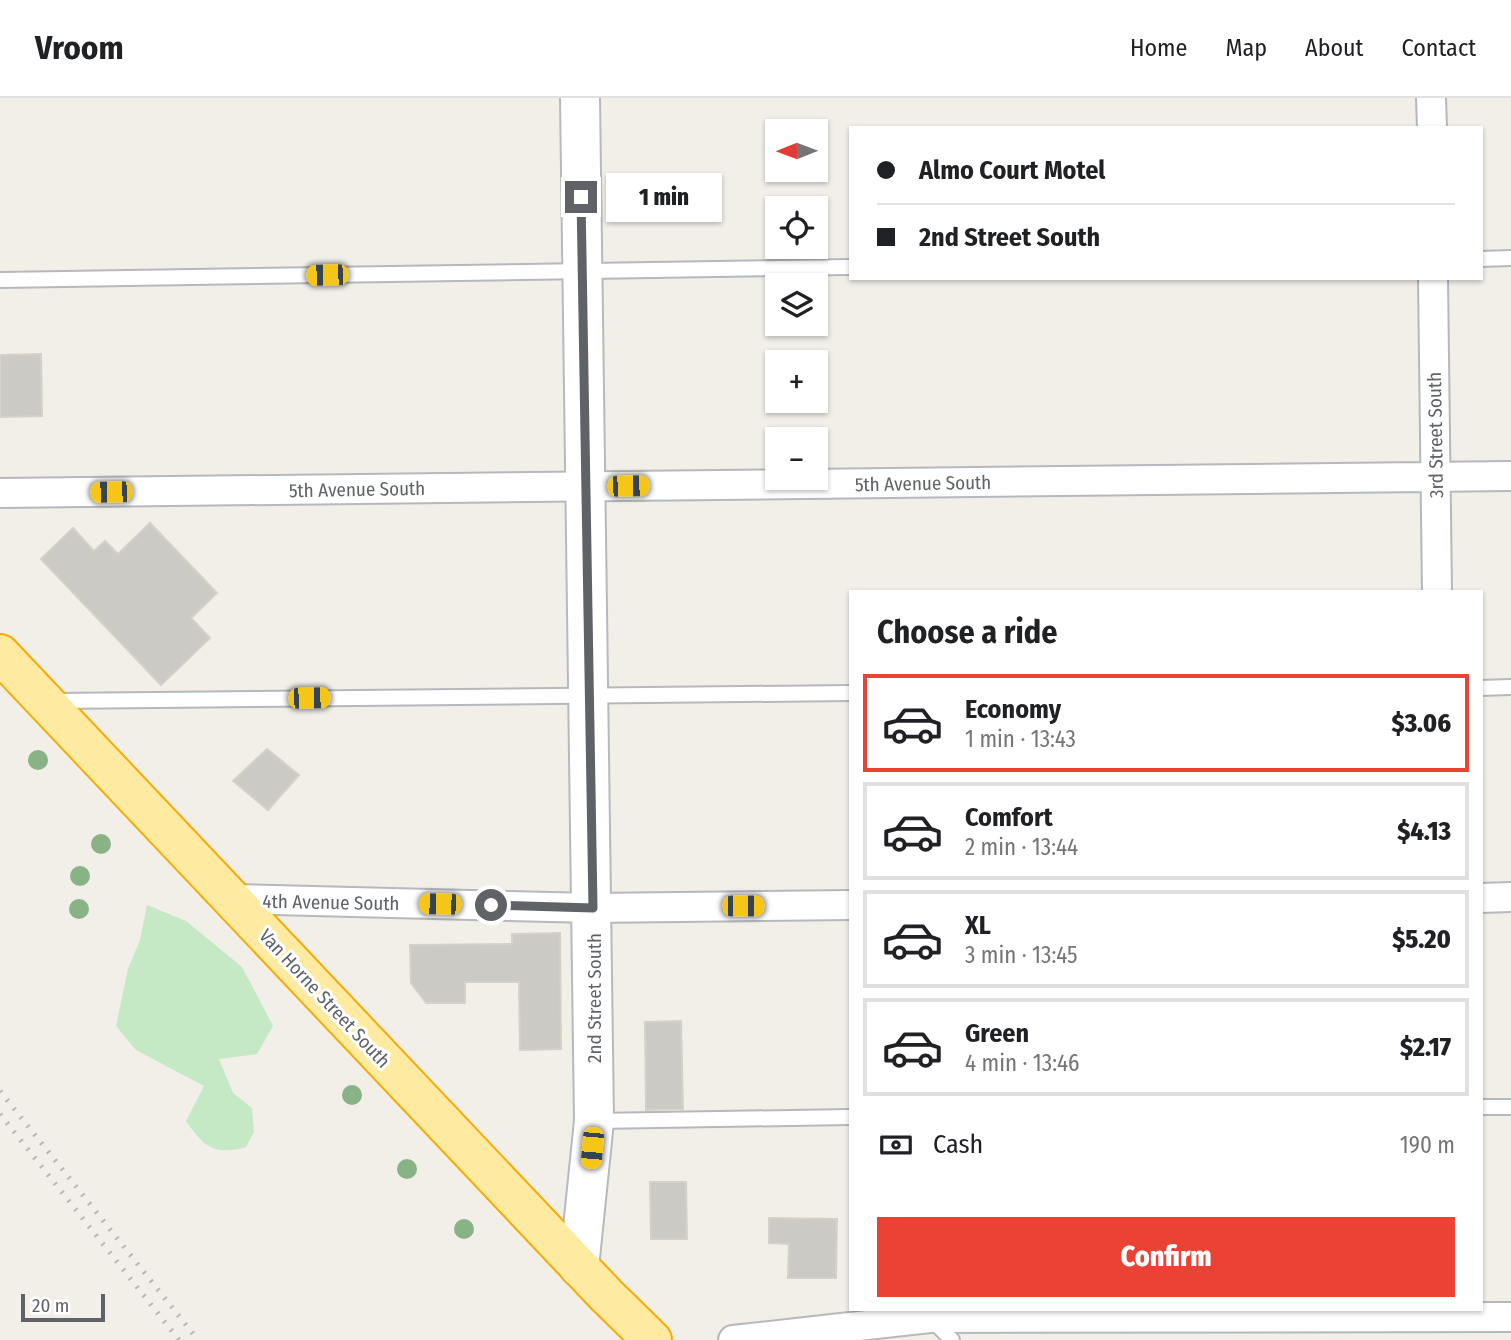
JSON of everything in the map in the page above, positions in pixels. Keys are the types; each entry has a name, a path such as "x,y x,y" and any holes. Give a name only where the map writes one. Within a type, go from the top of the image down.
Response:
{"highway":[{"name":"Van Horne Street South","path":"0,654 579,1267 652,1340"}],"main road":[{"name":"2nd Street South","path":"579,1267 594,1121 580,98"}],"street":[{"path":"1431,98 1432,126"},
{"name":"3rd Street South","path":"1433,280 1437,590"},
{"name":"5th Avenue South","path":"0,493 1511,476"},
{"path":"1483,898 1511,897"},
{"name":"4th Avenue South","path":"232,899 593,908 849,905"},
{"path":"733,1340 930,1318 1446,1322 1511,1317"}],"lane":[{"path":"1483,259 1511,258"},
{"path":"0,280 849,267"},
{"path":"1483,688 1511,687"},
{"path":"43,701 849,693"},
{"path":"1483,1107 1511,1107"},
{"path":"594,1121 849,1117"},
{"path":"930,1318 952,1340"}],"green space":[{"path":"147,905 186,921 242,967 273,1026 257,1054 219,1059 233,1093 252,1108 254,1132 246,1147 225,1150 204,1143 186,1121 204,1086 136,1050 116,1026 128,969 140,940"}],"building":[{"path":"41,354 42,416 0,417 0,355"},
{"path":"150,523 217,593 191,618 210,638 161,685 41,559 73,528 94,551 105,541 118,554"},
{"path":"267,749 299,775 268,810 233,781"},
{"path":"560,933 561,1049 520,1050 519,982 465,982 465,1003 426,1003 411,983 410,945 512,944 512,934"},
{"path":"681,1021 683,1109 646,1110 645,1022"},
{"path":"650,1182 686,1182 687,1239 651,1239"},
{"path":"769,1218 837,1219 836,1278 788,1278 789,1244 769,1243"}],"railway":[{"path":"0,1091 198,1340"},
{"path":"0,1114 179,1340"}],"route":[{"path":"491,905 593,908 581,197"}]}
